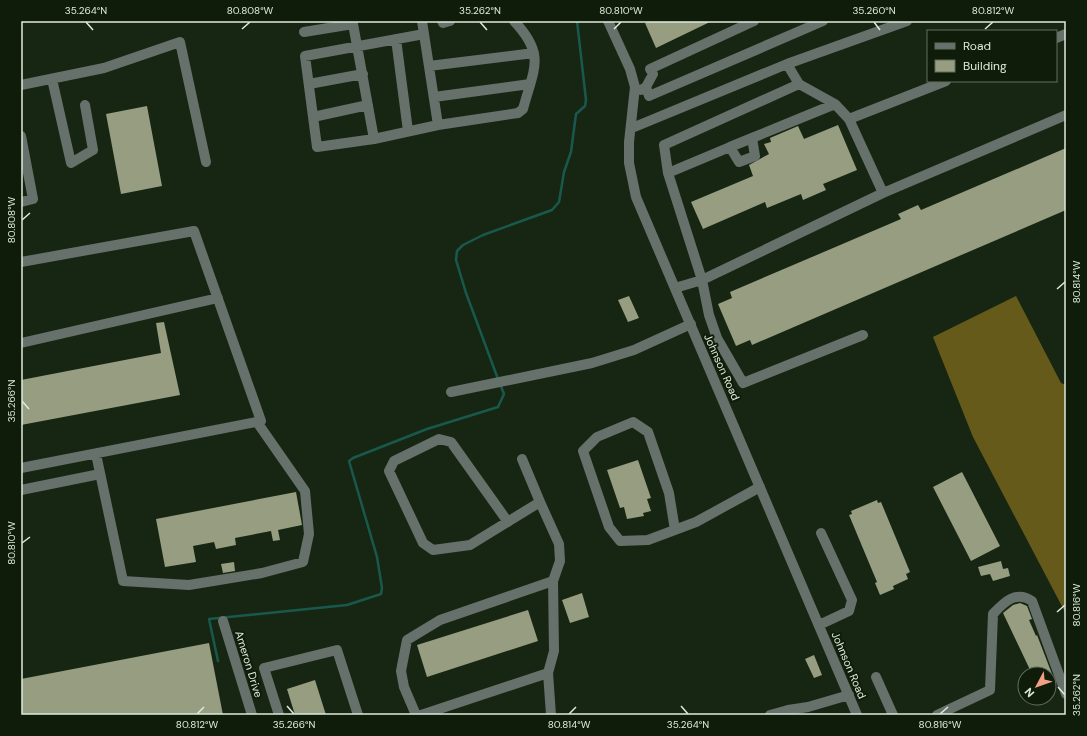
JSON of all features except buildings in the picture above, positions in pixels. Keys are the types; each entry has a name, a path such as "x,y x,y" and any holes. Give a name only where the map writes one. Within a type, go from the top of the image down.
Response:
{"street":[{"path":"422,21 438,125"},
{"path":"442,21 450,21"},
{"path":"424,34 305,56 317,147 374,139 438,125 518,113 523,109 536,63 528,36 514,21"},
{"name":"Johnson Road","path":"608,21 632,75 635,92 632,128 629,142 629,163 636,197 857,715"},
{"path":"635,92 646,88 653,74 650,69 754,21"},
{"path":"646,88 649,96 823,21"},
{"path":"632,128 787,64 907,21"},
{"path":"304,32 353,24 374,139"},
{"path":"396,40 408,131"},
{"path":"21,85 104,68 180,42 206,162"},
{"path":"429,66 534,53"},
{"path":"787,64 799,84 835,104 849,119 883,193"},
{"path":"309,84 363,74"},
{"path":"52,79 71,163 93,150 84,106"},
{"path":"849,119 943,82"},
{"path":"434,97 530,84"},
{"path":"799,84 664,145 668,173 702,280 709,315 717,338 743,383 862,335"},
{"path":"668,173 835,104"},
{"path":"313,117 368,105"},
{"path":"675,288 702,280 883,193 1066,115"},
{"path":"21,136 25,178 33,199 21,202"},
{"path":"730,148 739,162 754,156 752,138"},
{"path":"21,262 194,231 261,421 21,468"},
{"path":"21,343 218,298"},
{"path":"451,392 592,363 634,350 691,324"},
{"path":"96,454 123,581 189,584 262,573 303,562 309,534 305,491 257,422"},
{"path":"675,530 668,493 648,432 633,422 597,437 584,451 609,527 620,540 648,540 675,530 696,522 760,487"},
{"path":"508,522 451,442 439,439 394,461 389,471 423,543 433,550 470,545 508,522 540,502"},
{"path":"522,459 559,544 560,561 553,581 554,651 548,673 550,715"},
{"path":"21,490 100,474"},
{"path":"819,625 849,610 852,600 821,533"},
{"path":"416,715 404,687 401,671 407,640 440,620 553,581"},
{"path":"937,715 990,690 993,614 1006,601 1016,596 1025,596 1032,601 1066,694"},
{"name":"Ameron Drive","path":"223,621 252,715"},
{"path":"279,715 264,668 337,650 358,715"},
{"path":"421,715 548,673"},
{"path":"876,677 893,715"},
{"path":"770,715 788,710 808,708 849,695"}],"shaded area":[{"path":"1016,296 1061,383 1066,385 1066,614 973,437 933,337"}],"waterway":[{"path":"498,379 466,293 456,260 457,251 463,245 483,235 552,210 559,202 564,172 571,152 576,114 585,106 586,100 577,21"},
{"path":"218,661 209,619 347,605 381,594 382,588 377,557 349,461 353,458 427,429 498,407 504,394 500,384"}]}
